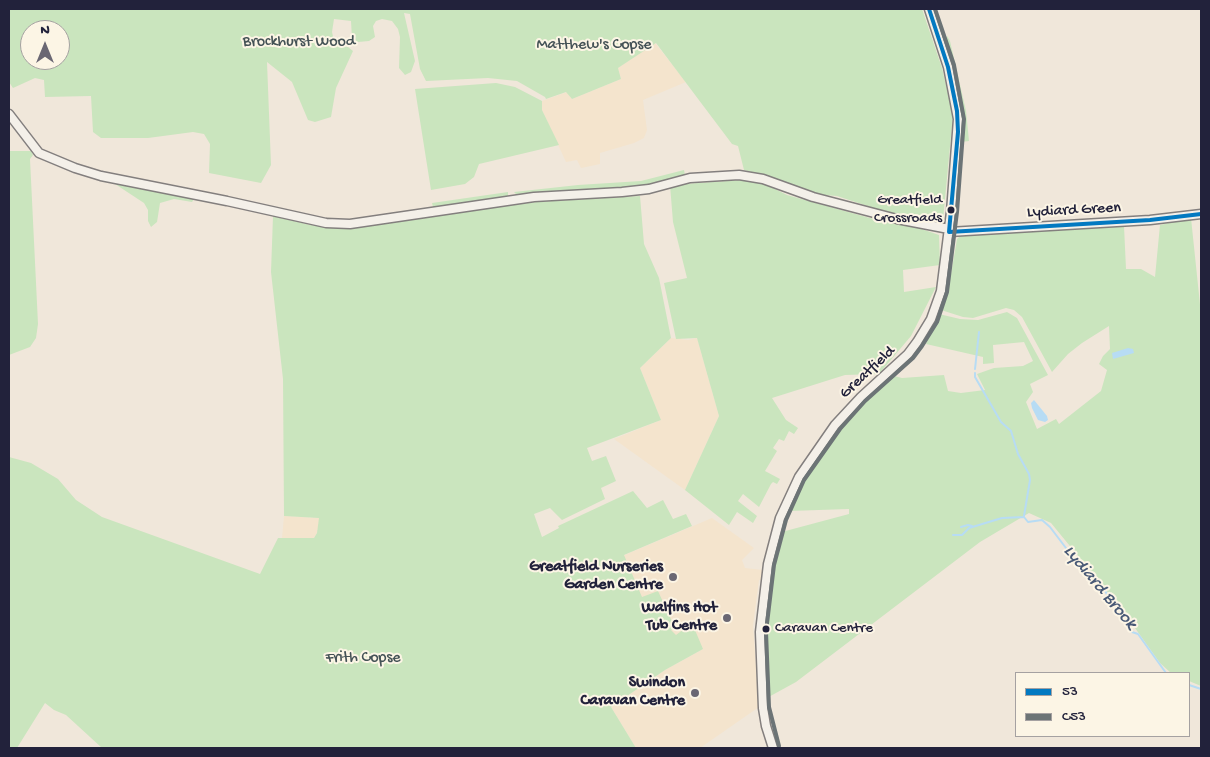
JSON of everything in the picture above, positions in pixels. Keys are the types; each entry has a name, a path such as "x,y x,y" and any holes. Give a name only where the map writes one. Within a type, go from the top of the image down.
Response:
{"street":[{"name":"Greatfield","path":"774,748 766,726 763,708 760,632 768,564 780,518 799,477 830,431 861,397 908,354 924,332 941,291 949,231 958,132 957,111 948,67 928,9"},
{"name":"Lydiard Green","path":"9,114 39,153 75,168 101,176 326,223 350,224 534,197 622,192 649,188 690,178 739,175 763,179 813,197 949,231 1150,220 1201,214"}],"shaded area":[{"path":"655,43 686,82 643,100 647,130 644,138 634,143 600,153 600,164 581,168 577,160 566,162 542,110 542,101 567,92 572,99 621,79 618,68"},
{"path":"671,338 688,340 697,338 719,416 685,490 614,439 661,420 640,368"},
{"path":"284,516 320,518 314,538 282,538"},
{"path":"712,518 754,548 742,560 745,568 763,570 762,580 759,580 753,626 759,707 700,748 636,748 611,707 665,670 703,649 675,635 582,573"}],"green space":[{"path":"9,9 922,9 942,68 953,115 943,220 914,214 892,214 837,196 812,194 773,178 744,170 738,146 732,144 656,43 618,68 621,79 572,99 566,92 546,99 517,81 488,78 426,81 420,69 410,14 404,13 415,61 411,72 405,75 399,68 400,37 398,29 392,21 382,19 376,21 373,26 375,37 369,41 358,42 352,39 351,21 334,19 332,32 335,45 348,47 353,51 336,88 331,117 315,122 308,120 292,82 267,62 271,165 261,183 209,173 210,144 204,134 193,132 148,138 101,138 93,132 91,96 45,97 44,80 35,78 13,88 9,82"},
{"path":"947,36 950,41 966,111 969,141 961,142 961,124 945,41"},
{"path":"496,83 515,87 542,101 542,110 559,145 479,164 474,177 465,184 431,190 415,89"},
{"path":"9,151 31,151 33,155 30,159 38,324 36,338 30,347 9,355"},
{"path":"684,170 685,175 652,185 628,189 522,195 517,195 514,192 641,181"},
{"path":"742,180 765,184 787,195 870,218 910,225 939,235 940,265 903,270 904,292 936,287 911,336 879,374 845,375 772,398 786,420 798,428 794,434 789,431 784,441 779,439 773,448 777,451 765,471 780,479 777,484 773,482 771,484 759,507 743,494 738,501 757,516 753,523 737,512 729,525 685,490 719,416 697,338 676,339 664,283 687,278 673,222 670,185"},
{"path":"112,182 194,199 192,202 174,199 160,203 157,222 151,227 148,221 148,210 144,203"},
{"path":"508,192 508,197 505,199 433,207 432,203"},
{"name":"Frith Copse","path":"640,196 644,244 659,278 671,338 640,368 661,420 587,448 592,461 606,456 616,481 601,488 605,499 562,520 550,508 534,514 542,537 559,528 558,526 633,491 647,508 663,500 673,519 686,514 692,526 624,555 642,597 658,591 675,628 671,630 676,635 692,623 703,649 665,670 611,707 636,748 102,748 66,715 54,710 45,703 17,748 9,748 9,457 31,463 58,479 76,500 102,517 260,574 278,538 314,538 317,533 319,518 284,516 283,379 271,272 273,216 310,225 344,228 536,202"},
{"path":"1191,218 1201,314 1201,686 1190,681 1190,672 1170,672 1160,663 1120,607 1051,523 1029,513 980,542 796,682 765,699 764,632 772,562 778,533 849,514 849,509 789,511 818,456 843,422 867,395 894,376 902,378 944,375 948,391 961,393 985,390 977,374 994,368 1023,366 1033,361 1024,342 993,345 994,363 983,364 983,357 926,344 939,314 960,319 978,320 1007,312 1017,318 1048,375 1030,384 1033,392 1026,402 1037,429 1056,419 1059,424 1101,391 1107,370 1099,364 1103,356 1110,349 1109,326 1068,354 1052,372 1022,317 1014,310 1006,308 973,318 941,310 951,274 957,239 960,236 1124,226 1126,269 1141,269 1155,277 1160,225"}],"water":[{"path":"1128,348 1133,349 1134,353 1113,359 1112,353"},
{"path":"1034,400 1047,416 1048,420 1045,422 1038,420 1032,408 1031,403"}],"waterway":[{"name":"Lydiard Brook","path":"975,369 979,332"},
{"name":"Lydiard Brook","path":"975,373 975,377 1001,422 1011,431 1018,454 1029,474 1030,480 1024,516"},
{"name":"Lydiard Brook","path":"953,535 962,535 969,528 1002,518 1024,517 1028,522 1042,520 1050,527 1088,577 1103,589 1115,603 1132,632 1138,634 1165,672"},
{"name":"Lydiard Brook","path":"961,527 972,526"},
{"name":"Lydiard Brook","path":"1190,685 1201,689"}],"transit line":[{"name":"53","path":"929,9 948,67 957,111 958,132 949,232"},
{"name":"C53","path":"779,746 769,707 766,632 774,565 786,520 804,480 840,429 865,401 913,358 922,346 937,322 947,292 957,212 964,119 954,65 935,9"},
{"name":"53","path":"949,232 1150,220 1201,214"}],"place":[{"name":"Greatfield Crossroads","path":"951,210"},
{"name":"Greatfield Nurseries Garden Centre","path":"673,577"},
{"name":"Walfins Hot Tub Centre","path":"727,618"},
{"name":"Caravan Centre","path":"766,629"},
{"name":"Swindon Caravan Centre","path":"695,693"}],"park label":[{"name":"Brockhurst Wood","path":"299,43"},
{"name":"Matthew's Copse","path":"594,46"}]}
